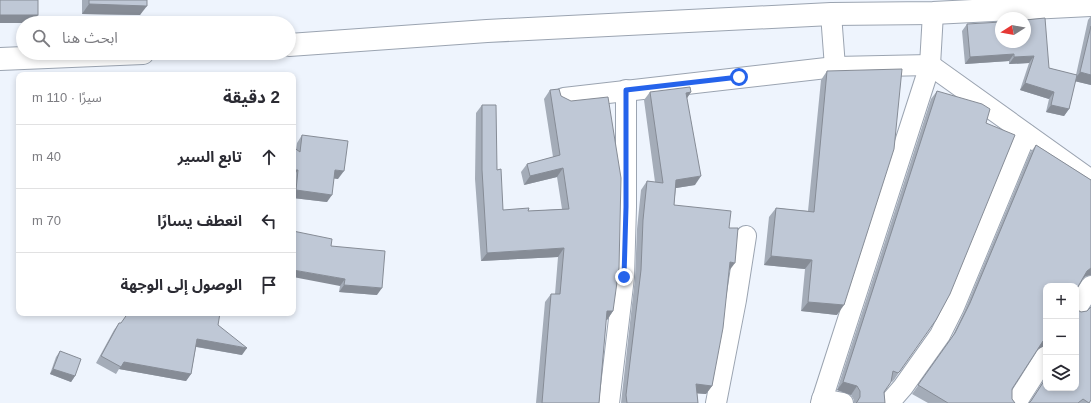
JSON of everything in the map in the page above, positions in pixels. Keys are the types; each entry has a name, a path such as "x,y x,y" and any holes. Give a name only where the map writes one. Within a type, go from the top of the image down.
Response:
{"street":[{"path":"296,44 487,31 831,14 933,13 1091,5"},
{"path":"843,403 821,401 930,65 933,13"},
{"path":"831,14 835,67"},
{"path":"0,59 16,58"},
{"path":"564,98 835,67 930,65 1091,180"},
{"path":"609,403 624,277 626,207 626,90"},
{"path":"889,403 922,360 947,321 1026,134"},
{"path":"716,403 736,300 746,236"},
{"path":"1079,304 1091,286"},
{"path":"1016,403 1043,361"}],"building":[{"path":"0,0 38,0 38,15 0,15"},
{"path":"89,0 147,0 147,6 89,4"},
{"path":"1045,18 1049,68 1077,75 1069,109 1051,105 1054,92 1025,83 1034,56 1014,57 1014,54 970,57 967,24 995,22 995,48 1031,48 1031,19"},
{"path":"1091,26 1091,75 1080,72"},
{"path":"902,69 894,149 844,305 808,302 812,260 771,256 776,208 814,212 827,71"},
{"path":"690,87 691,92 686,93 701,176 676,180 674,205 731,211 729,228 738,228 735,263 730,262 723,328 712,386 696,384 698,403 627,403 626,395 641,270 643,220 647,181 663,183 650,92"},
{"path":"559,89 561,96 571,101 608,97 621,178 619,268 613,311 607,311 599,403 542,403 551,294 560,294 564,248 487,253 482,170 482,105 496,105 497,170 501,169 503,210 529,208 528,211 569,209 563,168 530,176 527,164 560,155 550,90"},
{"path":"937,91 982,104 990,109 986,123 1015,135 950,294 936,320 900,371 898,373 893,371 891,382 884,392 885,403 856,403 860,397 860,391 857,386 843,382"},
{"path":"302,135 348,141 344,171 335,170 332,195 296,190 298,170 296,170 296,149 300,152"},
{"path":"1036,145 1091,180 1091,268 1087,271 1079,285 1079,283 1043,283 1043,341 1012,389 1012,399 1015,403 948,403 918,385 955,333 970,303"},
{"path":"296,232 332,239 331,246 385,251 382,288 344,285 345,279 296,271"},
{"path":"1091,307 1091,400 1089,403 1083,399 1078,403 1029,403 1043,383 1043,391 1079,391 1079,311 1087,311"},
{"path":"126,316 220,316 218,325 247,348 197,339 191,374 124,362 121,367 101,356 119,323 121,323"},
{"path":"60,351 81,359 75,376 53,369"}],"route":[{"path":"624,277 626,207 626,90 739,77"}]}
